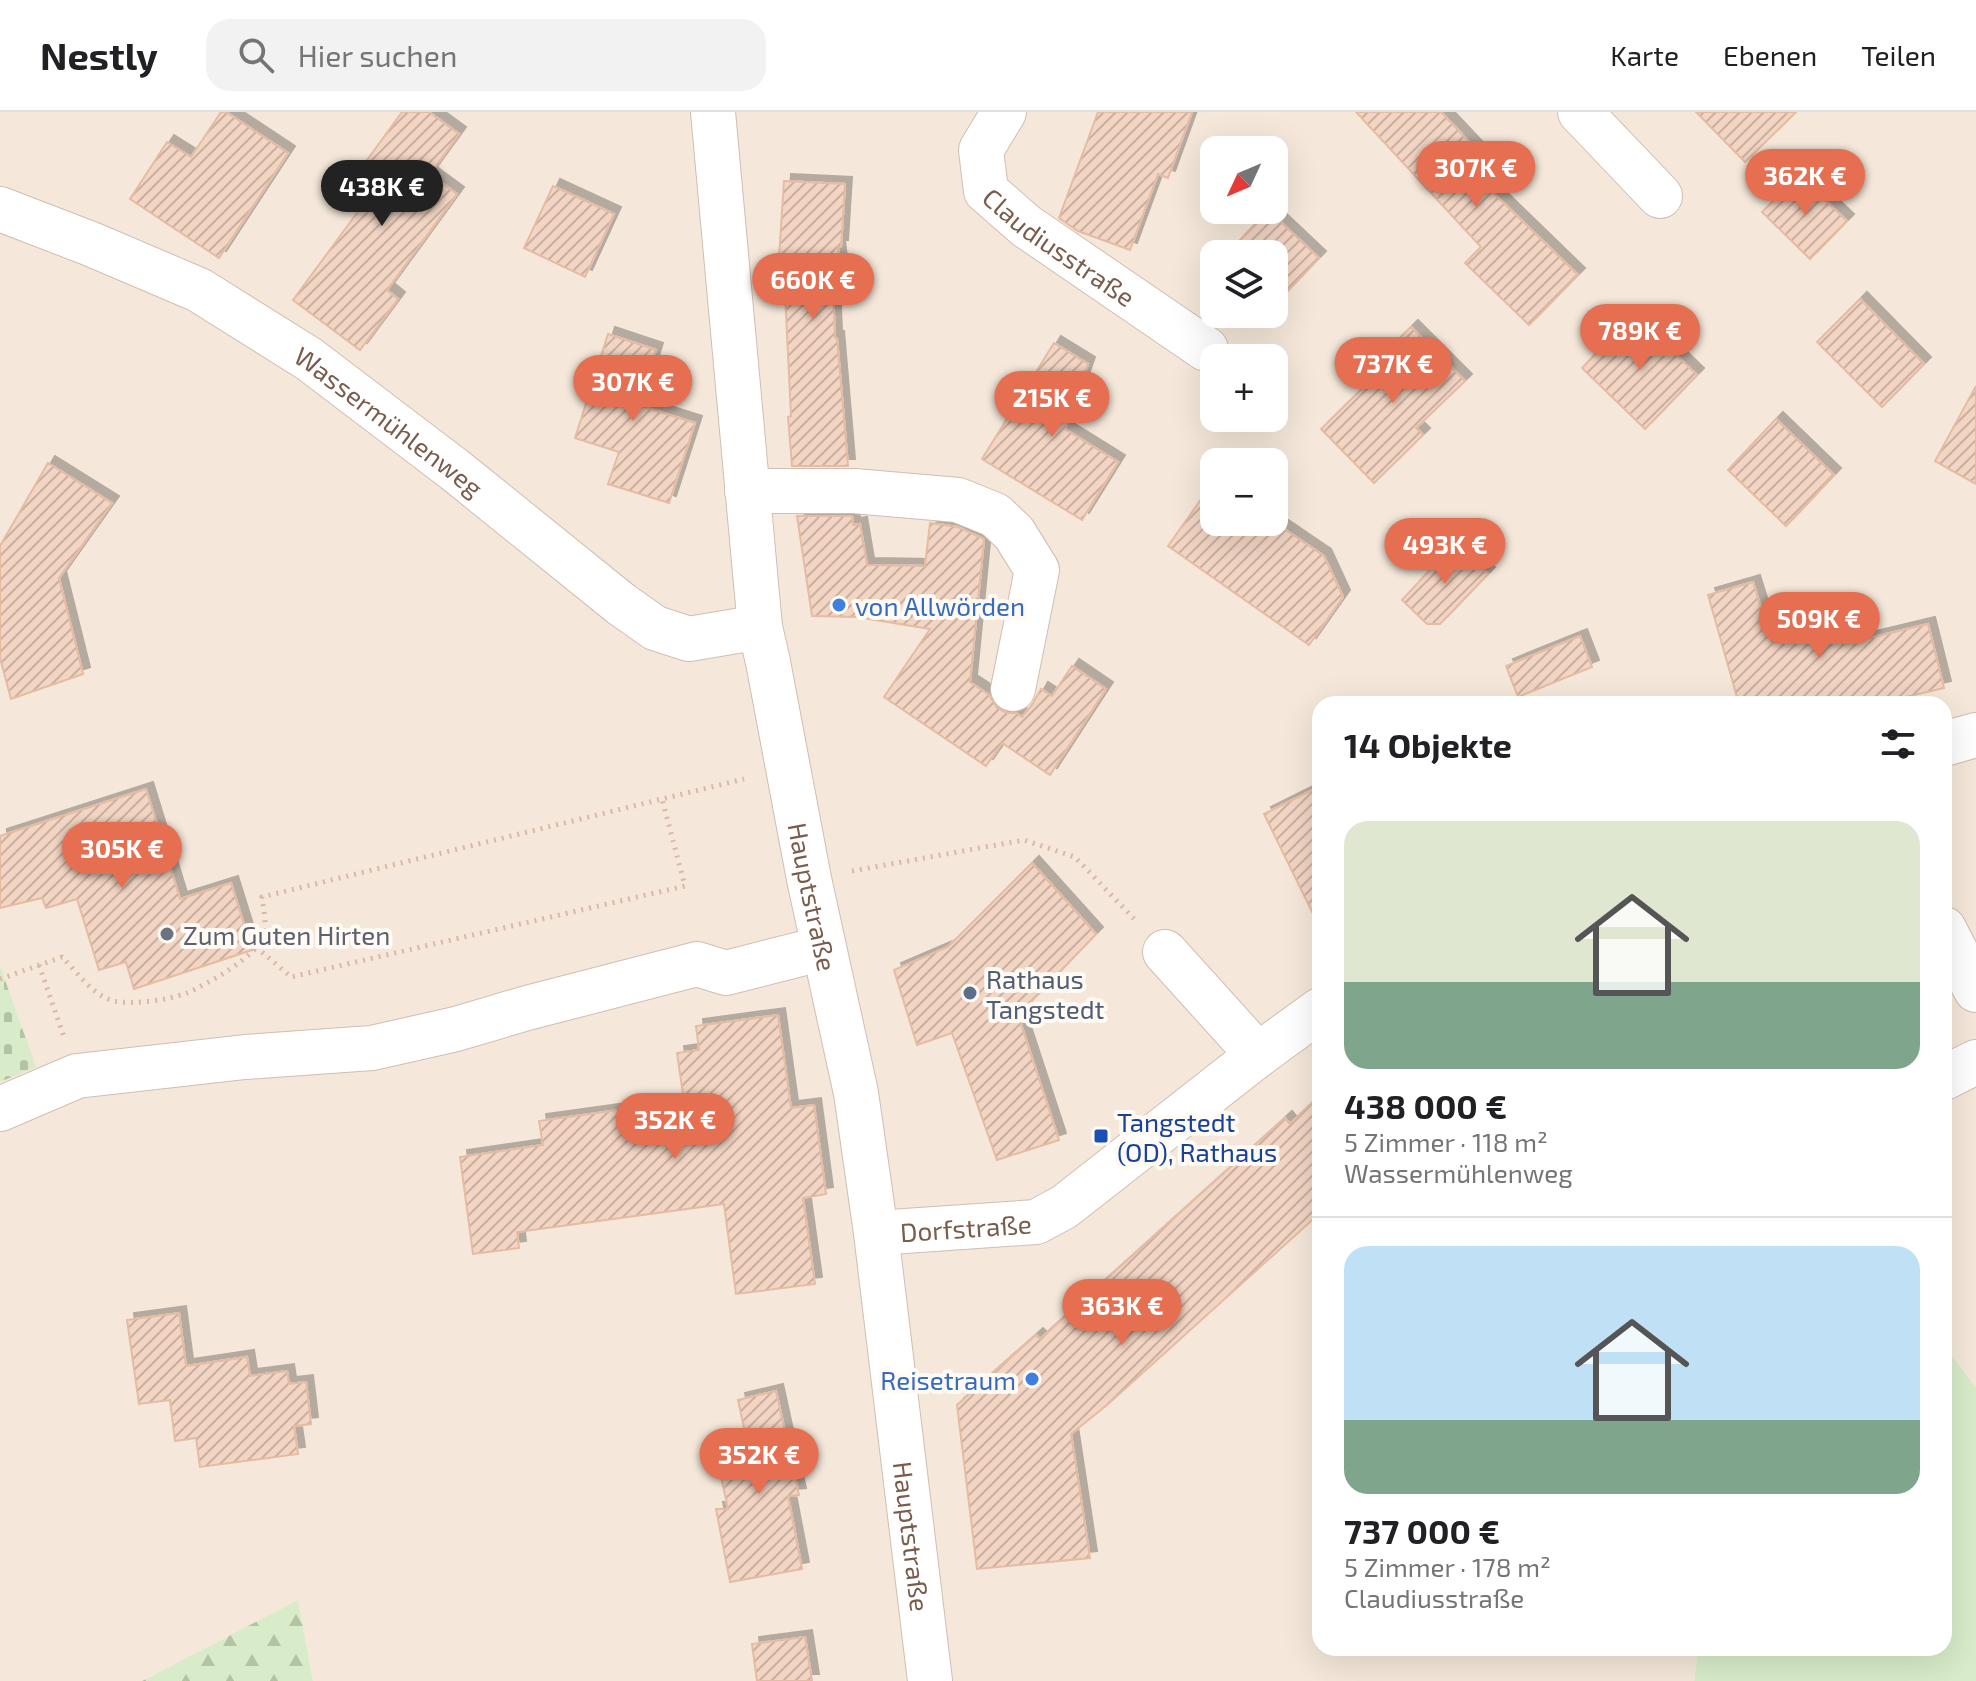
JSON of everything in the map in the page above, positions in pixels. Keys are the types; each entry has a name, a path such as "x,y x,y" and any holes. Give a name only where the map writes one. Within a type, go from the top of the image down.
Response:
{"street":[{"name":"Hauptstraße","path":"713,112 760,627 809,879 856,1093 930,1681"},
{"name":"Claudiusstraße","path":"1004,112 981,150 986,191 1026,226 1200,345"},
{"path":"1580,112 1660,196"},
{"name":"Wassermühlenweg","path":"0,209 199,290 309,359 655,628 689,639 760,627"},
{"path":"747,491 854,491 958,500 995,515 1014,533 1037,570 1013,689"},
{"path":"1952,742 1976,735"},
{"path":"1952,944 1976,990"},
{"path":"0,1109 77,1076 245,1057 372,1048 456,1029 697,964 726,973 824,948"},
{"path":"1165,952 1258,1055"},
{"name":"Dorfstraße","path":"876,1233 1036,1222 1064,1207 1312,1016"},
{"path":"1952,1074 1976,1062"}],"path":[{"path":"0,979 62,957 96,992 113,1001 148,1002 185,994 251,955 264,934 262,897 788,768"},
{"path":"256,947 291,977 685,886 662,799"},
{"path":"809,879 1024,840 1075,857 1165,952"},
{"path":"39,965 77,1076"}],"shaded area":[{"path":"0,112 1976,112 1976,1387 1952,1356 1952,696 1312,696 1312,1656 1697,1656 1694,1681 313,1681 298,1600 142,1681 0,1681"}],"green space":[{"path":"0,966 36,1067 0,1082"},
{"path":"1952,1356 1976,1387 1976,1681 1694,1681 1697,1656 1952,1656"},
{"path":"298,1600 313,1681 142,1681"}],"building":[{"path":"221,112 226,112 288,153 219,258 130,199 167,142 191,157"},
{"path":"402,112 429,112 459,134 430,174 457,194 387,290 398,299 360,350 293,300 365,202 346,189"},
{"path":"1098,112 1192,112 1168,178 1158,174 1130,250 1078,231 1059,218"},
{"path":"1356,112 1441,112 1492,166 1478,178 1578,275 1529,325 1465,263 1481,247"},
{"path":"1696,112 1796,112 1745,162"},
{"path":"1799,175 1847,221 1810,259 1762,212"},
{"path":"784,181 845,184 841,247 838,247 840,265 832,266 835,338 848,466 792,466 784,272 778,272"},
{"path":"553,186 614,214 585,277 524,248"},
{"path":"1255,224 1283,224 1319,258 1288,290 1288,240 1240,240"},
{"path":"1860,299 1924,364 1882,407 1817,342"},
{"path":"1634,314 1697,375 1645,429 1582,368"},
{"path":"1411,327 1465,381 1416,428 1423,435 1374,483 1321,429 1370,381 1363,374"},
{"path":"608,334 656,350 638,405 695,423 669,503 608,484 619,452 575,438"},
{"path":"1054,343 1088,364 1065,429 1118,462 1082,520 982,459"},
{"path":"1976,386 1976,484 1935,461"},
{"path":"1776,419 1834,475 1786,526 1728,470"},
{"path":"48,463 112,503 59,578 83,674 11,699 0,658 0,546"},
{"path":"1200,501 1200,536 1288,536 1288,532 1324,556 1343,597 1309,645 1168,546"},
{"path":"797,516 852,516 853,525 860,524 867,565 925,566 930,523 958,527 984,539 970,682 989,695 997,708 1022,717 1041,689 1052,696 1072,666 1106,689 1050,775 1002,743 986,766 884,697 930,629 857,617 812,616"},
{"path":"1455,543 1488,574 1440,624 1427,624 1402,600"},
{"path":"1753,582 1772,643 1838,625 1844,644 1928,624 1944,688 1910,696 1737,696 1708,595"},
{"path":"1580,636 1592,667 1518,696 1506,666"},
{"path":"146,789 180,899 231,883 252,950 134,989 126,962 99,970 77,899 46,908 42,898 0,908 0,836"},
{"path":"1312,790 1312,912 1264,814"},
{"name":"Rathaus Tangstedt","path":"1032,863 1096,934 1018,1015 1059,1140 997,1160 952,1033 917,1045 894,970 948,947"},
{"path":"778,1015 791,1108 814,1105 826,1194 803,1198 815,1284 736,1294 724,1204 517,1232 519,1248 473,1254 460,1157 543,1145 539,1121 684,1101 677,1053 699,1050 696,1026"},
{"path":"1312,1103 1312,1220 1071,1434 1090,1558 977,1569 957,1405 1036,1335 1040,1339 1285,1118 1290,1124"},
{"path":"179,1313 186,1366 247,1357 250,1376 287,1371 289,1384 306,1382 311,1424 294,1426 298,1454 200,1467 196,1438 175,1441 170,1400 139,1404 127,1320"},
{"path":"776,1391 799,1495 788,1496 802,1569 730,1582 716,1509 728,1509 717,1458 749,1451 738,1400"},
{"path":"805,1637 812,1681 757,1681 752,1644"}],"place":[{"name":"von Allwörden","path":"839,605"},
{"name":"Zum Guten Hirten","path":"167,934"},
{"name":"Rathaus Tangstedt","path":"970,993"},
{"name":"Tangstedt (OD), Rathaus","path":"1101,1136"},
{"name":"Reisetraum","path":"1032,1379"}]}
